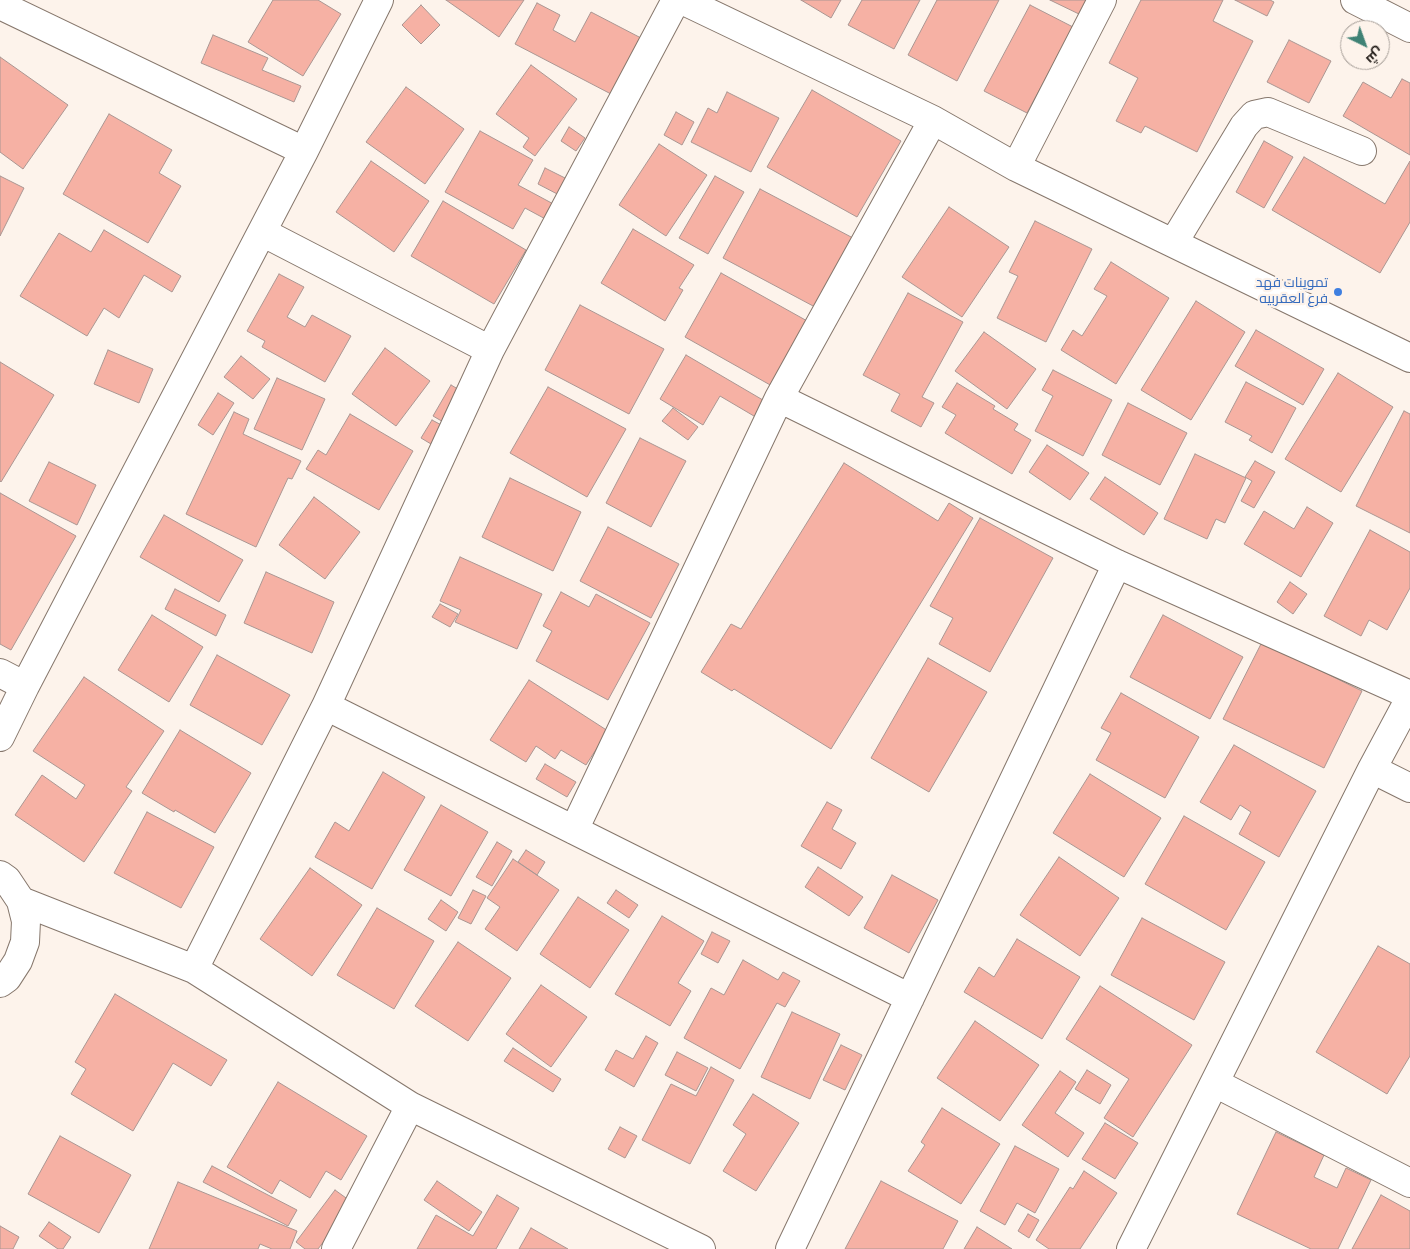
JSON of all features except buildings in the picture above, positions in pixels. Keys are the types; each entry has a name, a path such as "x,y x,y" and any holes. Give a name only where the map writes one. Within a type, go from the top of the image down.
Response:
{"street":[{"path":"0,737 304,152 379,0"},
{"path":"194,969 326,706 490,350 676,0"},
{"path":"682,0 933,120 1016,166 1410,358"},
{"path":"1016,166 1102,0"},
{"path":"1355,0 1410,28"},
{"path":"0,5 304,152"},
{"path":"1174,242 1244,126 1254,115 1268,112 1362,151"},
{"path":"574,830 780,398 933,120"},
{"path":"262,232 490,350"},
{"path":"780,398 1117,564 1410,696 1131,1249"},
{"path":"790,1249 1117,564"},
{"path":"0,673 25,686"},
{"path":"326,706 910,998"},
{"path":"1372,770 1410,788"},
{"path":"0,875 7,880 21,901 26,921 25,942 18,961 0,983"},
{"path":"21,901 194,969 410,1106 701,1249"},
{"path":"1215,1083 1410,1183"},
{"path":"336,1249 410,1106"}],"place":[{"name":"تموينات فهد فرع العقربيه","path":"1338,292"}]}
